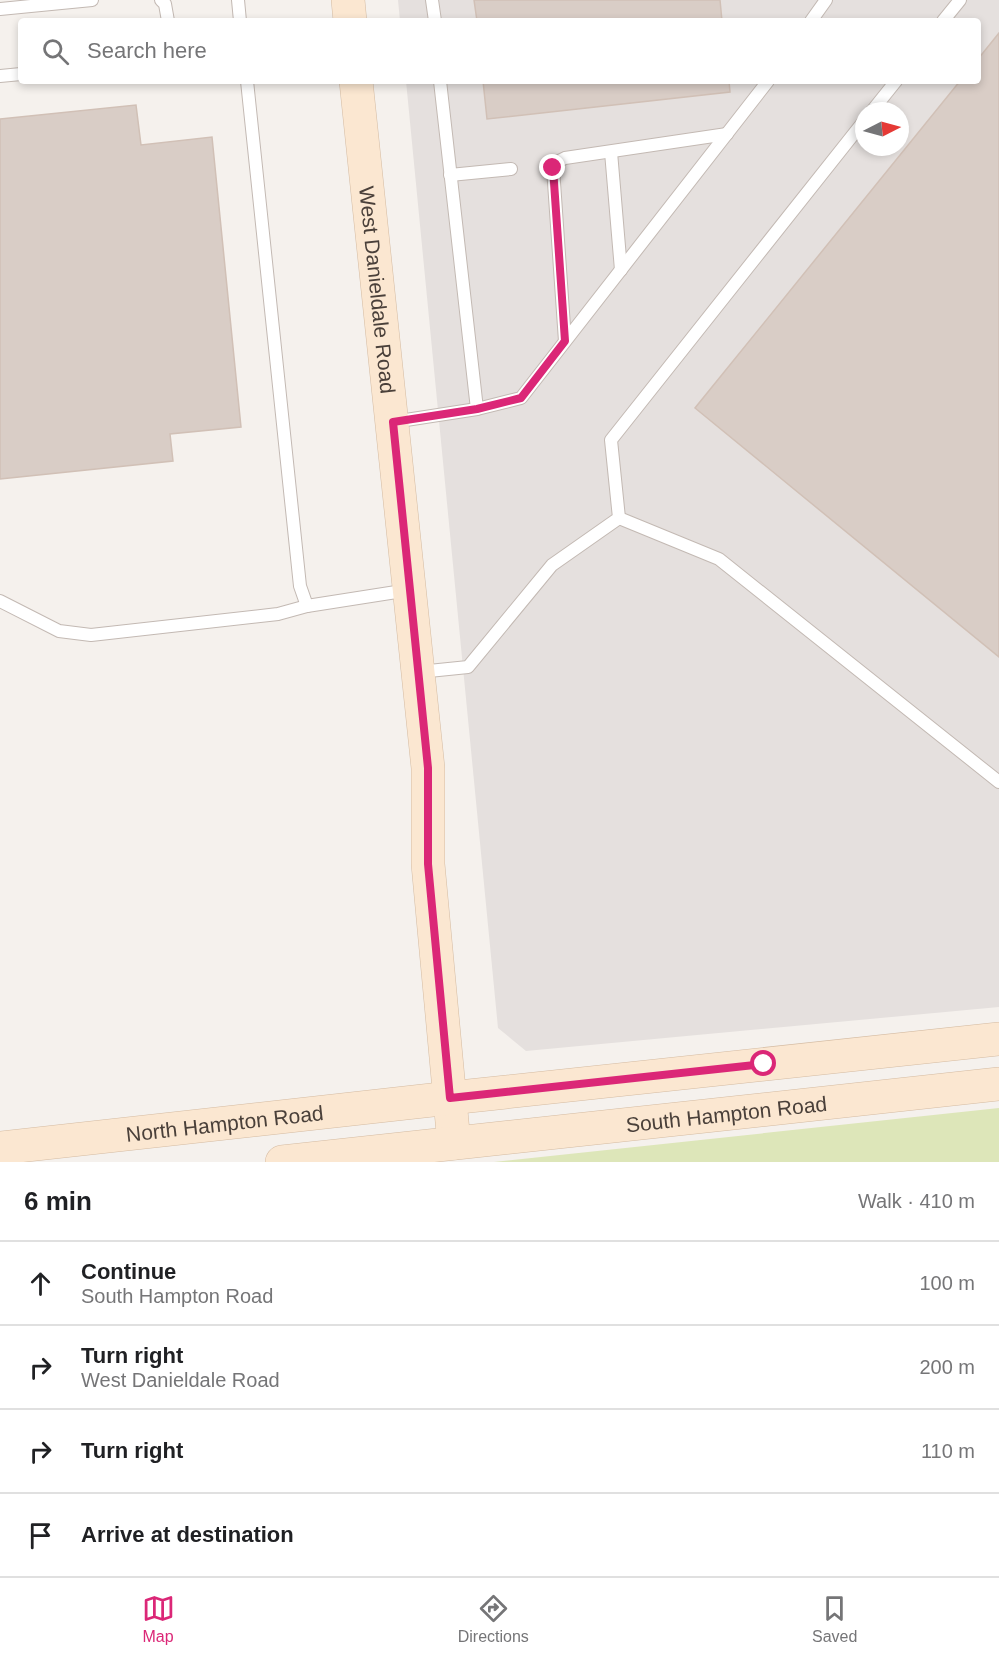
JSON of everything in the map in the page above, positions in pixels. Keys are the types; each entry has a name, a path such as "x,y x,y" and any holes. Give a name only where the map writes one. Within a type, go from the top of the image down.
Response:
{"main road":[{"path":"348,0 350,18"},
{"name":"West Danieldale Road","path":"356,84 428,768 428,864 454,1143"},
{"path":"450,1098 999,1039"},
{"name":"South Hampton Road","path":"454,1143 999,1084"},
{"name":"North Hampton Road","path":"0,1148 450,1098"},
{"path":"282,1162 454,1143"}],"lane":[{"path":"0,9 92,0"},
{"path":"162,0 167,18"},
{"path":"238,0 240,18"},
{"path":"432,0 435,18"},
{"path":"813,18 826,0"},
{"path":"945,18 960,0"},
{"path":"0,76 18,74"},
{"path":"247,84 300,586 307,606"},
{"path":"440,84 477,409"},
{"path":"393,422 477,409 521,398 766,84"},
{"path":"879,102 894,84"},
{"path":"619,518 611,440 855,132"},
{"path":"565,341 553,168 557,162 565,158 727,134"},
{"path":"611,152 621,270"},
{"path":"450,176 512,169"},
{"path":"419,672 468,667 552,565 619,518"},
{"path":"619,518 719,559 999,782"},
{"path":"0,602 59,631 91,635 278,614 307,606 410,590"}],"shaded area":[{"path":"398,0 999,0 999,1007 526,1051 498,1028 406,84 981,84 981,18 400,18"}],"green space":[{"path":"999,1108 999,1162 494,1162"}],"building":[{"path":"474,0 720,0 722,18 477,18"},
{"path":"999,33 999,657 695,408 899,156 909,156 909,144 958,84 981,84 981,55"},
{"path":"483,84 729,84 730,92 487,119"},
{"path":"136,105 141,145 212,137 241,427 170,434 173,461 0,479 0,119"}],"route":[{"path":"553,168 565,341 521,398 477,409 393,422 428,768 428,864 450,1098 764,1064"}]}
